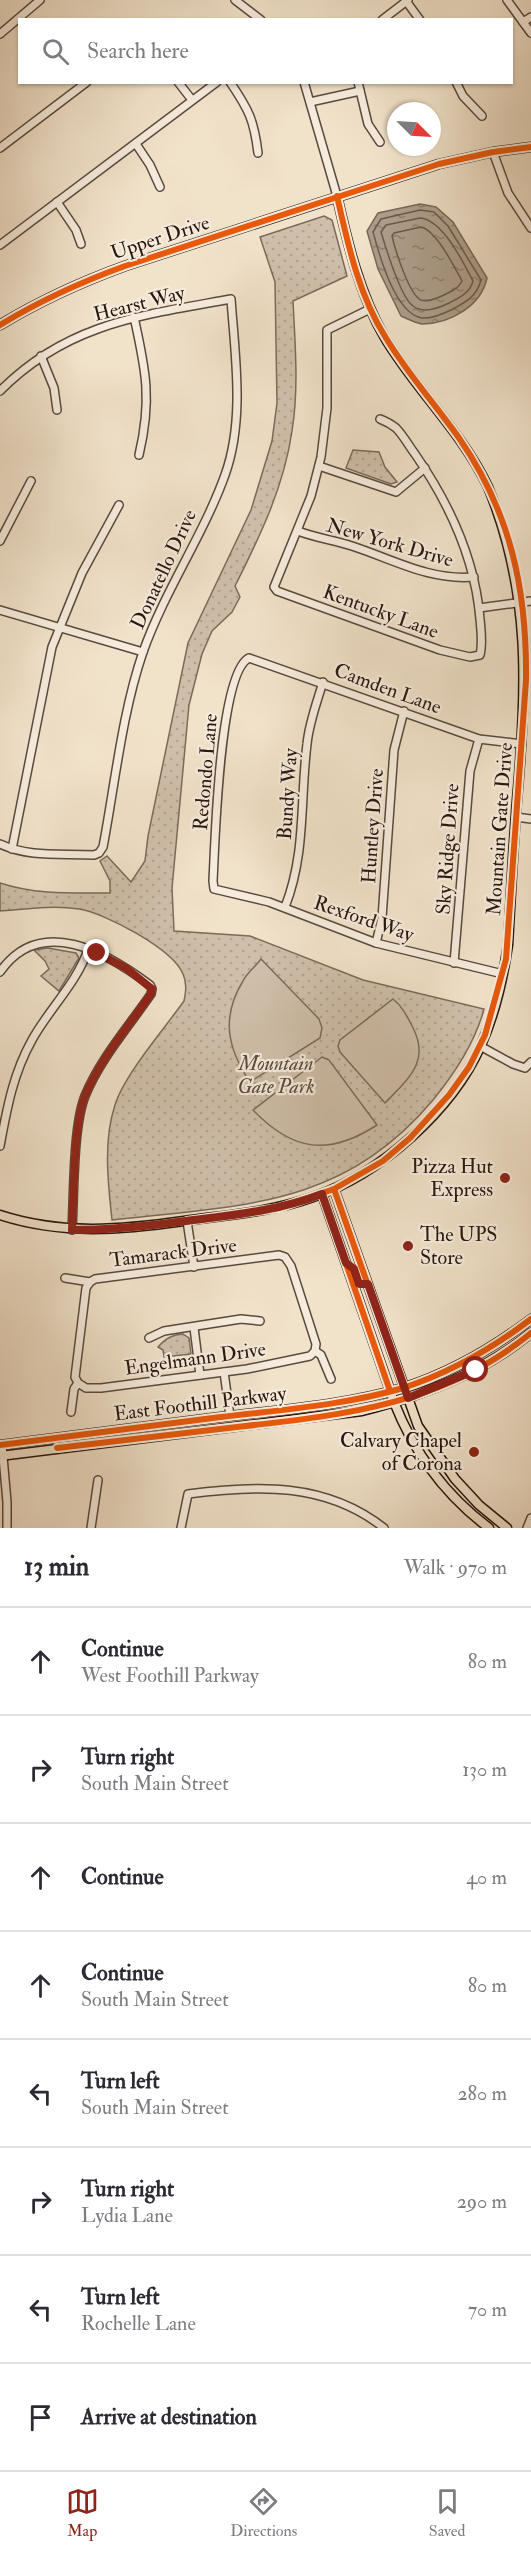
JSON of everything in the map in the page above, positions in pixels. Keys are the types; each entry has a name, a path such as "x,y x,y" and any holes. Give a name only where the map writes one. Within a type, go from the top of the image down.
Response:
{"main road":[{"name":"Upper Drive","path":"0,325 39,301 74,284 439,164 493,152 531,147"},
{"name":"Mountain Gate Drive","path":"0,1215 43,1226 72,1230 105,1230 279,1208 322,1194 383,1161 428,1121 469,1067 480,1046 503,974 508,945 522,744 527,602 511,547 489,488 459,439 386,339 370,309 351,253 337,196"},
{"path":"334,1189 418,1426 443,1465 479,1505 507,1528"},
{"path":"322,1194 390,1391 409,1436 435,1476 452,1496 489,1528"},
{"path":"346,1263 354,1269 359,1284 368,1284"},
{"name":"East Foothill Parkway","path":"1,1445 323,1404 390,1391 469,1359 510,1335 531,1319"},
{"name":"East Foothill Parkway","path":"1,1456 362,1411 408,1398 476,1370 531,1333"},
{"path":"158,1436 188,1427 224,1423 229,1421 231,1416"}],"street":[{"path":"19,18 40,0"},
{"path":"235,0 258,18"},
{"path":"507,0 531,33"},
{"path":"385,18 407,1 419,18"},
{"path":"524,22 531,16"},
{"path":"0,34 18,19"},
{"path":"0,148 84,84"},
{"path":"180,84 192,100"},
{"path":"0,245 214,84"},
{"path":"231,84 247,105 255,127 258,153"},
{"name":"Mountain Gate Drive","path":"305,84 337,196"},
{"path":"358,84 368,124 380,142"},
{"path":"457,84 463,96 482,116"},
{"path":"310,102 360,91"},
{"path":"136,144 150,165 160,187"},
{"path":"493,152 508,194 531,228"},
{"path":"57,202 76,230 81,244"},
{"name":"Hearst Way","path":"0,391 41,356 108,324 231,299"},
{"name":"Donatello Drive","path":"12,849 36,854 94,855 99,853 103,847 133,685 143,652 161,608 188,558 225,473 234,438 237,400 231,299"},
{"path":"298,531 319,466 325,437 327,330 370,309"},
{"path":"134,317 147,387 146,423 139,455"},
{"path":"41,356 54,388 57,410"},
{"path":"380,418 395,428 425,468 454,518 474,577 479,608 527,602"},
{"path":"319,466 396,492 425,468"},
{"path":"0,541 31,482"},
{"path":"0,844 12,849 42,695 58,628 82,573 118,506"},
{"name":"New York Drive","path":"298,531 360,549 431,574 456,579 474,577"},
{"name":"Kentucky Lane","path":"298,531 274,587 277,591 440,651 470,657 480,655 482,646 479,608"},
{"path":"0,610 143,652"},
{"name":"Camden Lane","path":"244,660 256,658 479,739 522,744"},
{"name":"Redondo Lane","path":"214,889 223,735 229,699 244,660"},
{"name":"Bundy Way","path":"285,907 299,862 307,744 323,682"},
{"name":"Huntley Drive","path":"375,943 382,918 394,750 404,711"},
{"name":"Sky Ridge Drive","path":"454,963 470,771 479,739"},
{"path":"516,817 531,819"},
{"name":"Rexford Way","path":"214,889 285,907 375,943 503,974"},
{"path":"0,972 15,954 36,943 62,942 88,950 126,968 152,989 151,994 94,1078 84,1098 79,1122 72,1230"},
{"path":"0,1146 9,1095 18,1067 33,1038 76,976 88,950"},
{"path":"480,1046 513,1064 528,1065"},
{"path":"187,1221 194,1267"},
{"name":"Tamarack Drive","path":"65,1278 90,1282 95,1279 273,1255 285,1257 298,1286 316,1344 315,1351"},
{"path":"71,1412 74,1389 78,1383 75,1377 86,1288 90,1282"},
{"path":"149,1338 164,1331 241,1319 260,1321"},
{"path":"194,1328 200,1375"},
{"path":"315,1351 321,1355 331,1379"},
{"name":"Engelmann Drive","path":"78,1383 86,1388 101,1388 224,1372 310,1356 315,1351"},
{"path":"224,1372 231,1416"},
{"path":"1,1445 7,1502 7,1528"},
{"path":"91,1528 98,1480"},
{"path":"181,1528 189,1494 274,1487 313,1494 345,1505 374,1520 384,1528"},
{"path":"527,1528 531,1518"}],"green space":[{"name":"Mountain Gate Park","path":"324,216 332,220 347,276 293,301 295,399 292,431 283,472 262,530 235,586 240,597 232,612 212,631 202,654 189,705 172,888 174,931 250,936 363,980 484,1009 470,1046 441,1090 398,1136 363,1162 326,1181 287,1195 247,1204 112,1220 108,1147 115,1105 136,1066 184,1001 186,987 184,977 177,964 153,944 105,917 79,909 59,907 0,911 0,883 27,890 110,893 110,881 100,861 107,856 131,882 145,861 148,836 188,643 251,510 272,441 277,403 275,282 260,237"},
{"path":"353,450 379,452 385,467 397,482 391,484 346,468"},
{"path":"48,948 76,953 79,958 59,991 41,976 49,969 45,961 34,950"},
{"path":"261,959 319,1019 322,1028 320,1038 250,1082 236,1057 229,1020 236,994 245,978"},
{"path":"393,999 408,1019 417,1038 419,1049 415,1068 385,1103 340,1052 338,1046 340,1040"},
{"path":"322,1057 329,1060 377,1125 343,1142 312,1145 282,1134 253,1110"},
{"path":"183,1334 189,1338 191,1354 164,1357 163,1350 158,1347 169,1338"}],"water":[{"path":"420,204 436,207 453,222 487,278 478,297 463,311 444,320 423,324 401,316 378,269 367,231 378,213"}],"cycle path":[{"path":"0,325 61,292 125,266 439,164 493,152 531,147"},
{"path":"187,1221 279,1208 334,1189 383,1161 410,1138 449,1095 469,1067 485,1035 506,959 526,680 526,647 519,584 503,524 492,495 477,466 459,438 403,364 368,305 356,270 337,196"},
{"path":"334,1189 404,1387"},
{"path":"322,1194 390,1391"},
{"path":"0,1445 309,1407 380,1394 420,1382 454,1367 486,1350 531,1319"},
{"path":"57,1448 316,1417 392,1403 463,1376 498,1357 531,1333"}],"place":[{"name":"Pizza Hut Express","path":"505,1178"},
{"name":"The UPS Store","path":"408,1246"},
{"name":"Calvary Chapel of Corona","path":"474,1452"}],"route":[{"path":"97,953 126,968 150,985 152,989 151,994 94,1078 84,1098 79,1122 72,1230 132,1228 227,1216 279,1208 322,1194 346,1263 354,1269 359,1284 362,1286 368,1284 408,1398 447,1384 476,1370"}]}
